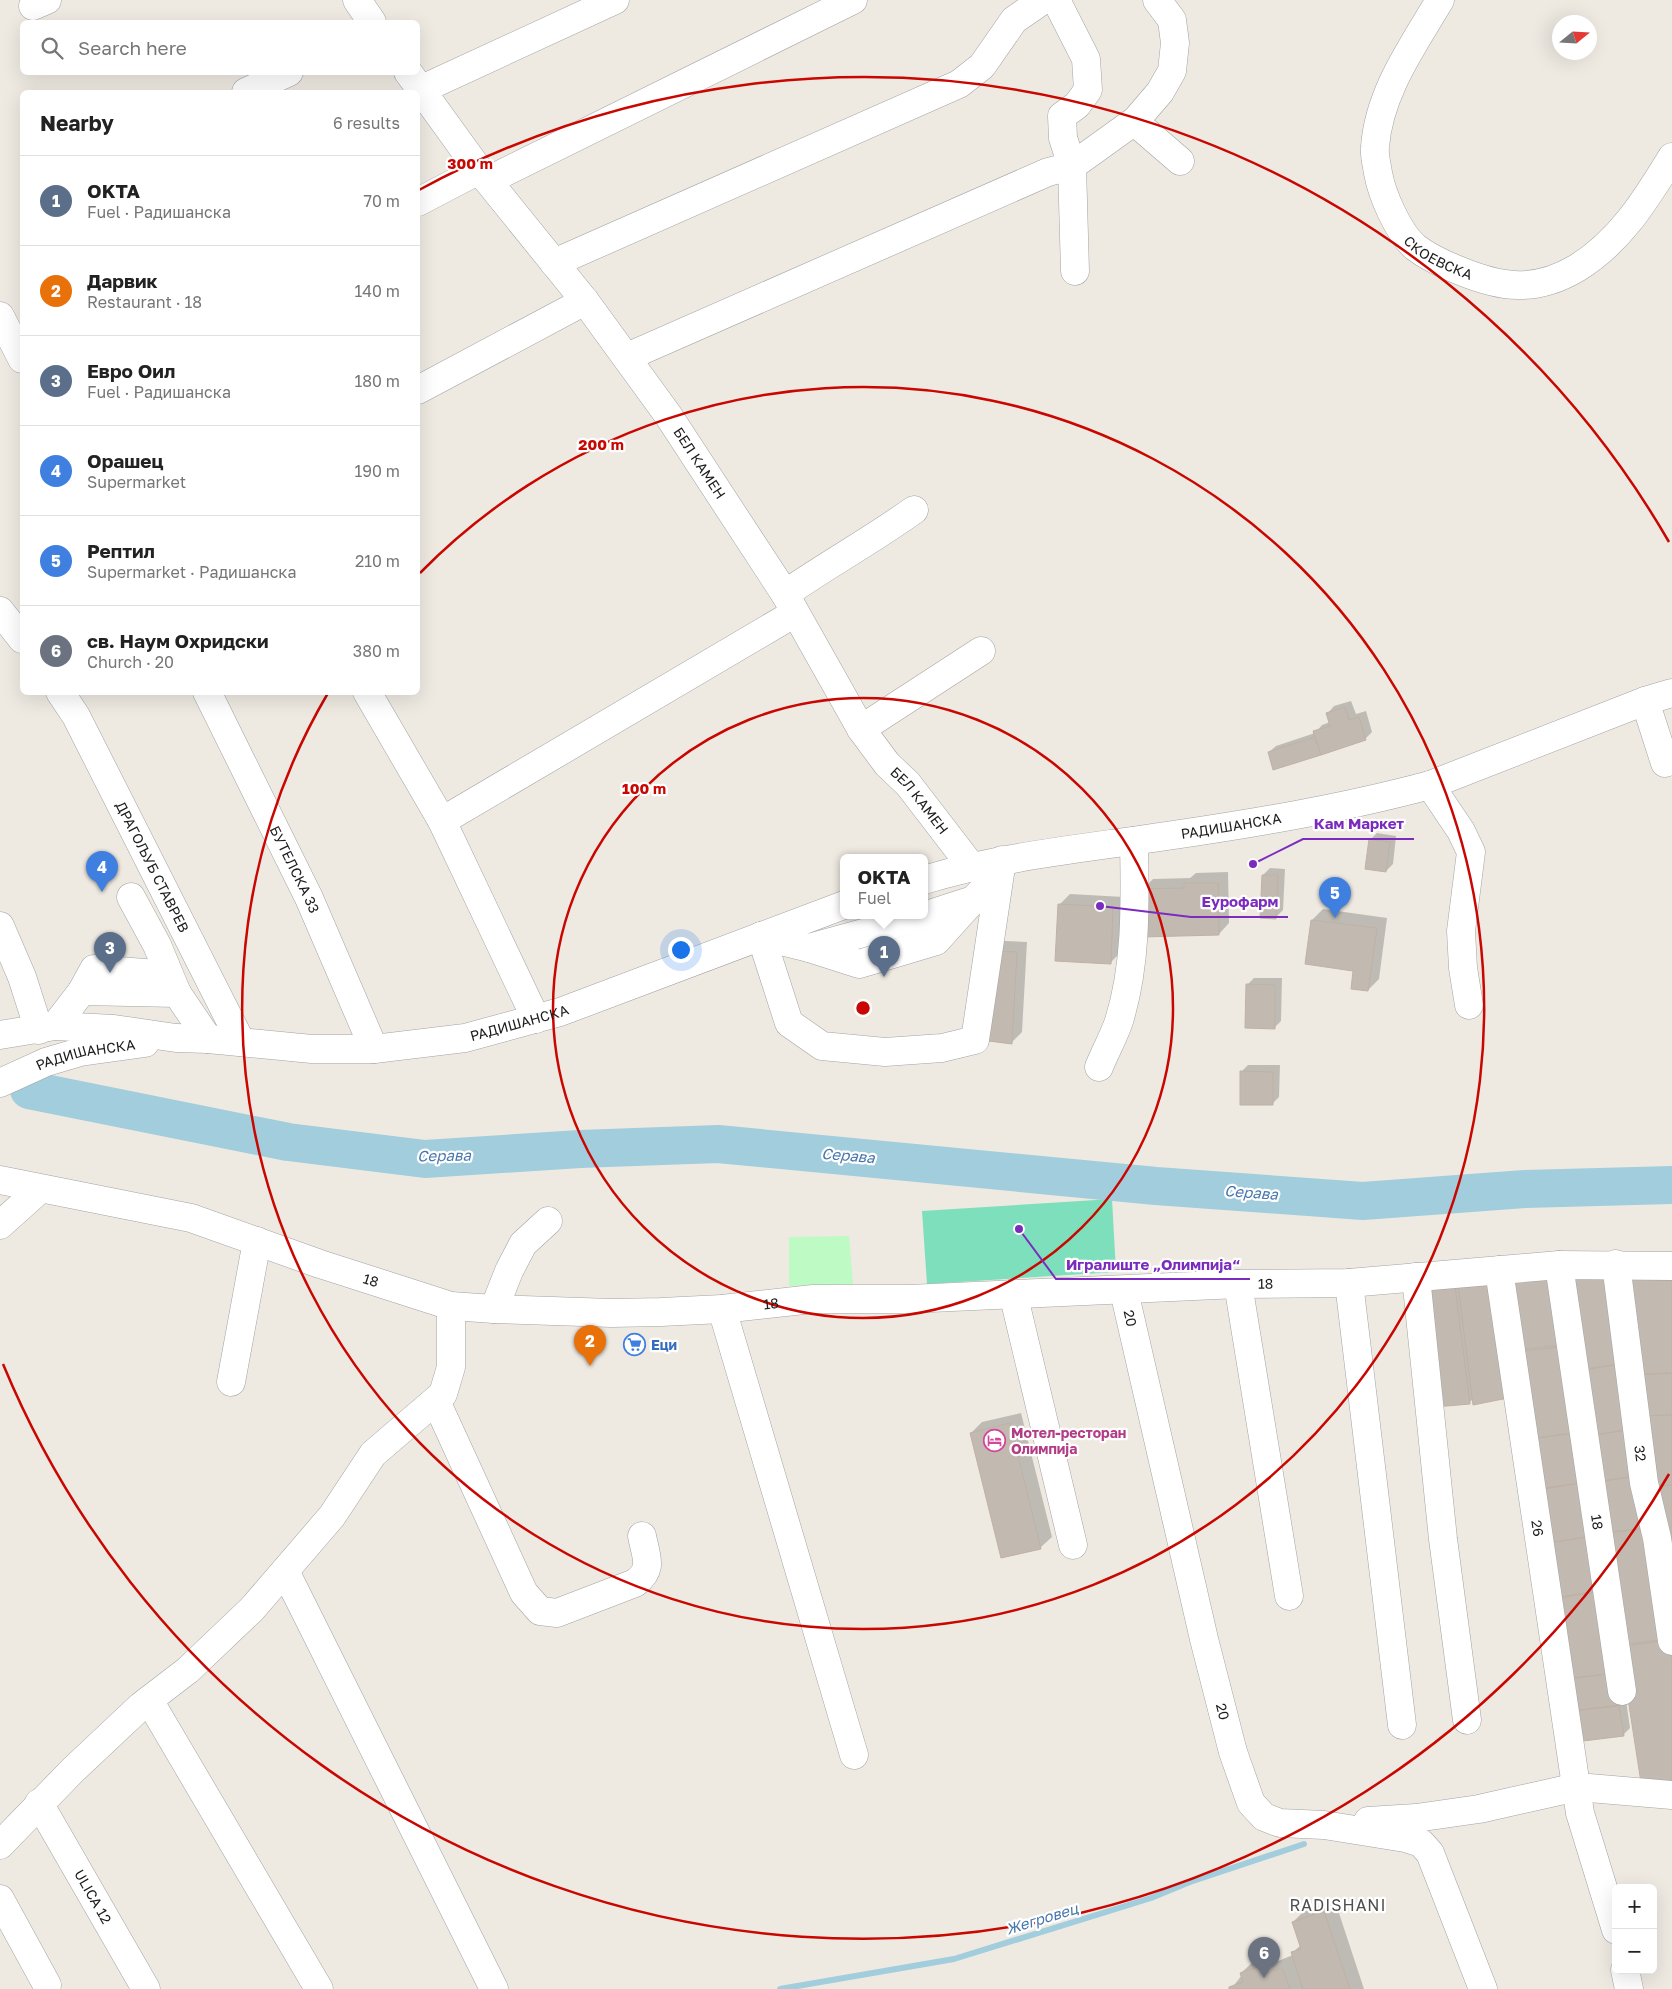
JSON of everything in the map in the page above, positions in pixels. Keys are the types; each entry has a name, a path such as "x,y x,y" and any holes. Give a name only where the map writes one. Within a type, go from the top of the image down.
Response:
{"street":[{"path":"357,0 371,20"},
{"path":"414,81 615,0"},
{"path":"420,201 484,175 854,0"},
{"path":"554,263 958,84 982,66 1014,20 1044,0"},
{"path":"1056,0 1086,59 1088,90 1077,105 1062,116 1063,138 1072,166 1074,271"},
{"path":"626,357 1048,172 1072,166 1136,120 1160,92 1172,71 1175,43 1172,20 1157,0"},
{"name":"СКОЕВСКА","path":"1440,0 1388,92 1382,109 1374,149 1381,190 1394,216 1414,245 1430,257 1486,282 1524,285 1550,280 1577,268 1618,235 1632,218 1672,157"},
{"path":"250,90 282,75"},
{"name":"БЕЛ КАМЕН","path":"414,81 484,175 585,302 668,415 790,604 861,728 882,758 908,784 971,866"},
{"path":"1136,120 1136,124 1180,161"},
{"path":"420,389 585,302"},
{"path":"0,316 20,355"},
{"path":"442,821 790,604 825,567 871,541 914,510"},
{"path":"0,611 20,636"},
{"path":"861,728 981,651"},
{"name":"РАДИШАНСКА","path":"928,879 971,866 1002,860 1281,818 1430,785 1645,701 1672,693"},
{"name":"ДРАГОЉУБ СТАВРЕВ","path":"62,695 76,716 241,1042"},
{"name":"БУТЕЛСКА 33","path":"208,695 309,898 374,1049"},
{"path":"369,695 442,821 536,1019"},
{"path":"1645,701 1665,763"},
{"path":"1430,785 1461,831 1471,852 1461,931 1463,968 1469,1005"},
{"path":"1099,1066 1119,1021 1130,972 1135,908 1134,841"},
{"path":"928,914 973,900 983,890 1002,860"},
{"path":"761,936 789,1023 822,1046 885,1052 942,1048 975,1040 1002,860"},
{"path":"131,897 157,945 177,993 208,1039"},
{"name":"РАДИШАНСКА","path":"28,1031 114,1029 176,1038 208,1039 312,1049 374,1049 465,1038 536,1019 840,906"},
{"path":"761,936 810,948 914,919"},
{"path":"0,926 22,977 28,1031 9,1079"},
{"path":"28,1031 82,990 94,969 157,974 177,993"},
{"name":"РАДИШАНСКА","path":"9,1079 46,1062 80,1052 176,1038"},
{"name":"18","path":"0,1180 39,1190 190,1218 451,1306 494,1309 612,1313 722,1309 908,1291 1013,1293 1124,1291 1238,1284 1349,1283 1559,1265 1616,1264 1672,1266"},
{"path":"0,1225 39,1190"},
{"path":"494,1309 508,1271 523,1244 548,1221"},
{"path":"231,1382 257,1241"},
{"name":"32","path":"1616,1264 1644,1483 1657,1538 1672,1641"},
{"name":"18","path":"1559,1265 1622,1691"},
{"name":"26","path":"1499,1270 1580,1813 1616,1929"},
{"path":"1416,1277 1443,1539 1467,1720"},
{"path":"1349,1283 1402,1726"},
{"path":"1238,1284 1289,1596"},
{"name":"20","path":"1124,1291 1204,1639 1233,1752 1251,1803 1264,1818 1280,1823 1324,1825 1405,1838 1421,1843 1430,1853 1482,1989"},
{"path":"1013,1293 1072,1545"},
{"path":"0,1845 39,1803 149,1700 188,1670 252,1608 332,1516 374,1454 443,1394 451,1367 451,1306"},
{"path":"722,1309 854,1755"},
{"path":"436,1402 524,1593 540,1611 557,1613 635,1584 643,1577 648,1566 642,1536"},
{"path":"285,1572 494,1989"},
{"path":"149,1700 320,1989"},
{"path":"1324,1825 1416,1818 1479,1809 1577,1786 1672,1795"},
{"name":"ULICA 12","path":"39,1803 146,1989"},
{"path":"0,1899 47,1985"},
{"path":"1625,1974 1630,1989"}],"green space":[{"path":"1112,1199 1116,1272 927,1284 922,1211"},
{"path":"849,1236 853,1284 789,1286 789,1237"}],"building":[{"path":"1345,707 1349,720 1359,717 1366,740 1321,755 1313,731 1330,726 1326,713"},
{"path":"1315,737 1321,755 1273,770 1268,752"},
{"path":"1369,839 1390,842 1386,872 1365,869"},
{"path":"1262,875 1278,875 1276,919 1260,918"},
{"path":"1184,883 1218,883 1219,935 1142,937 1141,889 1184,888"},
{"path":"1058,904 1113,907 1111,964 1055,961"},
{"path":"1311,920 1377,928 1368,991 1351,989 1353,971 1305,964"},
{"path":"992,951 1017,952 1012,1044 981,1040"},
{"path":"1246,984 1275,985 1275,1029 1245,1028"},
{"path":"1240,1071 1273,1072 1273,1105 1240,1105"},
{"path":"1565,1272 1614,1276 1626,1363 1579,1370"},
{"path":"1557,1275 1568,1344 1518,1350 1507,1276"},
{"path":"1621,1278 1672,1281 1672,1373 1633,1375"},
{"path":"1496,1282 1513,1397 1473,1405 1458,1285"},
{"path":"1455,1286 1470,1404 1435,1407 1424,1288"},
{"path":"1567,1346 1580,1432 1529,1439 1518,1352"},
{"path":"1626,1363 1635,1428 1589,1436 1579,1371"},
{"path":"1672,1373 1672,1415 1638,1416 1633,1375"},
{"path":"1672,1415 1672,1485 1648,1487 1638,1416"},
{"path":"1010,1423 1041,1549 1001,1558 970,1433"},
{"path":"1635,1429 1641,1475 1595,1482 1588,1436"},
{"path":"1580,1432 1587,1482 1537,1489 1530,1439"},
{"path":"1641,1476 1648,1528 1602,1533 1595,1482"},
{"path":"1587,1482 1595,1536 1546,1543 1538,1490"},
{"path":"1672,1485 1672,1538 1659,1540 1647,1487"},
{"path":"1653,1528 1669,1639 1619,1645 1602,1533"},
{"path":"1595,1536 1603,1590 1554,1598 1546,1543"},
{"path":"1603,1591 1614,1673 1566,1679 1554,1599"},
{"path":"1669,1640 1672,1661 1672,1790 1642,1789 1620,1647"},
{"path":"1614,1673 1619,1705 1571,1711 1566,1679"},
{"path":"1619,1706 1624,1736 1575,1742 1571,1711"},
{"path":"1324,1911 1350,1989 1303,1989 1291,1952 1301,1949 1292,1922"},
{"path":"1260,1966 1264,1974 1282,1968 1290,1989 1229,1989 1229,1987 1243,1982 1240,1973"}],"waterway":[{"name":"Серава","path":"29,1090 288,1142 425,1159 580,1149 718,1144 1156,1186 1363,1201 1525,1189 1672,1185"},
{"name":"Жегровец","path":"780,1989 954,1959 1151,1898 1190,1882 1304,1844"}],"place":[{"name":"Кам Маркет","path":"1253,864"},
{"name":"Орашец","path":"102,892"},
{"name":"Еурофарм","path":"1100,906"},
{"name":"Рептил","path":"1335,918"},
{"name":"Евро Оил","path":"110,973"},
{"name":"OKTA","path":"884,977"},
{"name":"Игралиште „Олимпија“","path":"1019,1229"},
{"name":"Еци","path":"635,1345"},
{"name":"Дарвик","path":"590,1366"},
{"name":"Мотел-ресторан Олимпија","path":"995,1441"},
{"name":"св. Наум Охридски","path":"1264,1978"}],"district":[{"name":"RADISHANI","path":"1338,1905"}]}
